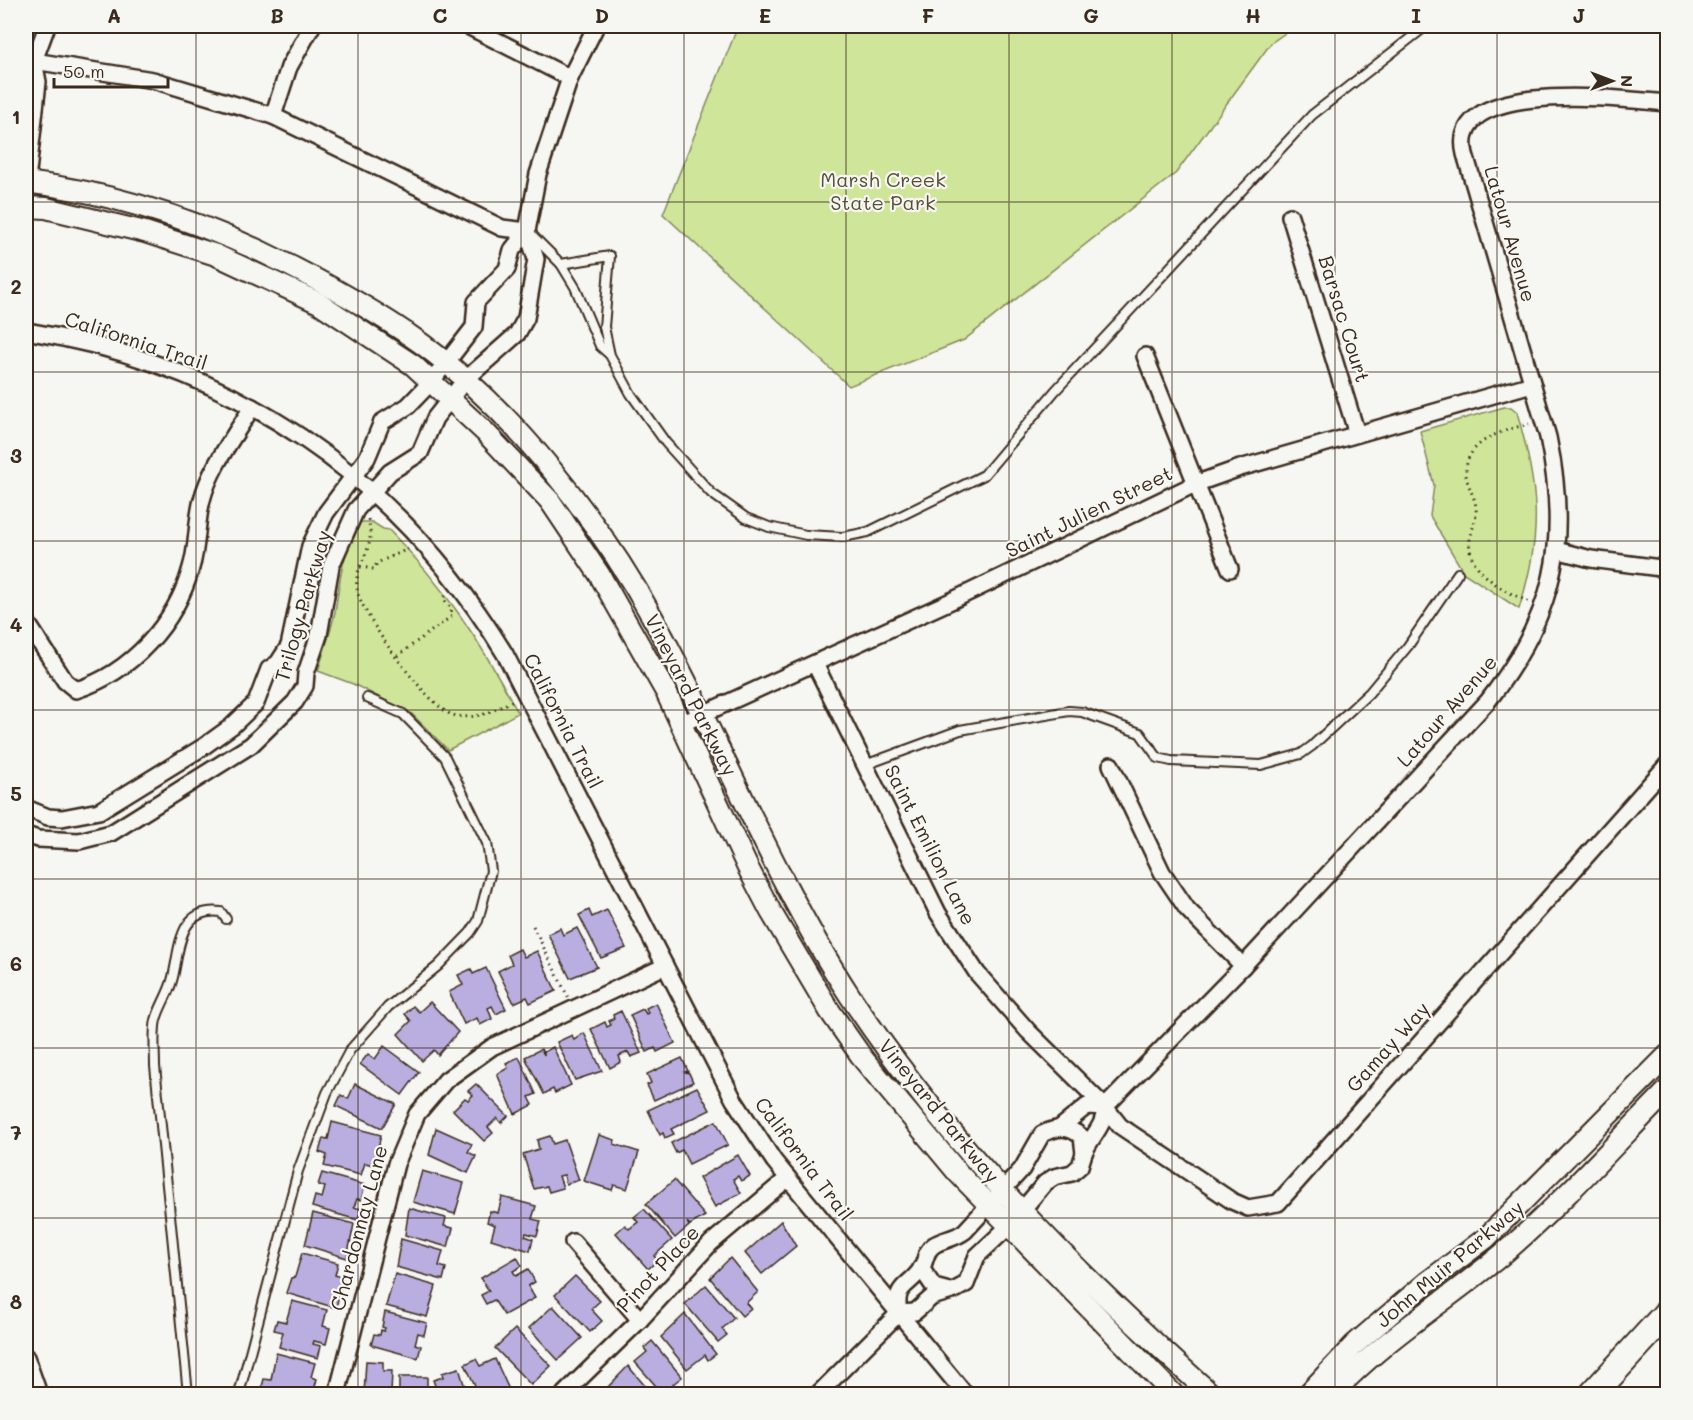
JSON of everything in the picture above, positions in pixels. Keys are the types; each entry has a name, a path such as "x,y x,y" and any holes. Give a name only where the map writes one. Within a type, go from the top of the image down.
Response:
{"highway":[{"path":"1593,1395 1668,1312"}],"street":[{"path":"29,65 46,26"},
{"path":"273,116 289,67 312,26"},
{"path":"468,26 570,78"},
{"path":"29,65 153,80 273,116 502,228 527,231 538,174 570,78 596,26"},
{"path":"26,184 30,109 38,82 29,65"},
{"name":"Latour Avenue","path":"899,1313 915,1312 932,1297 966,1284 977,1256 1023,1211 1045,1183 1076,1170 1090,1138 1103,1125 1105,1107 1243,966 1488,701 1528,644 1543,607 1556,550 1555,472 1543,421 1465,154 1463,137 1467,128 1478,116 1501,107 1562,96 1668,104"},
{"name":"Vineyard Parkway","path":"26,184 150,208 221,233 329,284 424,345 500,414 572,494 618,560 653,619 816,942 885,1046 957,1139 1023,1211 1211,1395"},
{"name":"Vineyard Parkway","path":"26,207 46,208 145,232 216,255 319,303 413,364 450,398 550,501 632,629 681,724 747,866 794,954 829,1010 864,1060 913,1121 987,1204 1173,1395"},
{"name":"Barsac Court","path":"1290,216 1357,434"},
{"name":"Trilogy Parkway","path":"26,808 48,817 62,818 99,811 232,726 256,702 269,669 278,663 290,646 310,546 326,513 352,474 368,458 382,422 408,406 432,381 474,327 476,302 507,269 512,250 527,231"},
{"name":"Trilogy Parkway","path":"26,835 38,839 69,841 95,838 111,832 251,745 288,708 305,686 306,673 319,634 335,554 356,510 390,472 420,453 431,423 450,398 465,380 517,333 526,318 536,259 527,231"},
{"name":"California Trail","path":"26,331 99,347 176,371 252,407 325,453 352,474 420,537 460,585 487,625 525,693 734,1100 788,1179 965,1395"},
{"path":"1145,356 1230,569"},
{"name":"Saint Julien Street","path":"681,724 1195,484 1240,468 1532,384"},
{"path":"26,621 64,681 76,690 109,675 146,646 169,620 183,594 192,567 202,501 208,482 252,407"},
{"path":"1556,550 1591,559 1668,569"},
{"name":"Saint Emilion Lane","path":"815,663 938,913 977,973 1028,1031 1105,1107"},
{"name":"Trilogy Parkway","path":"262,687 271,702 279,708 288,708"},
{"name":"Gamay Way","path":"1105,1107 1120,1126 1232,1201 1248,1209 1278,1203 1668,764"},
{"path":"1111,765 1162,872 1187,909 1243,966"},
{"name":"Chardonnay Lane","path":"337,1395 396,1164 417,1114 446,1080 492,1047 664,966"},
{"name":"John Muir Parkway","path":"1308,1395 1355,1344 1426,1284 1486,1238 1668,1055"},
{"name":"John Muir Parkway","path":"1332,1395 1363,1364 1504,1253 1545,1216 1668,1090"},
{"path":"818,1395 899,1313 896,1298 898,1292 921,1268 925,1254 932,1247 957,1237 1022,1169 1042,1134 1061,1127 1087,1106 1105,1107"},
{"path":"1061,1127 1075,1131 1082,1137 1084,1153"},
{"name":"Pinot Place","path":"564,1395 640,1320 711,1243 788,1179"},
{"path":"573,1242 640,1320"},
{"path":"921,1268 934,1287 949,1291"},
{"path":"26,1357 39,1395"}],"lane":[{"path":"527,231 561,264 575,286 600,345 610,355 632,394 666,443 711,492 746,518 806,535 843,537 868,531 984,475 1062,382 1312,115 1426,26"},
{"path":"561,264 606,256 612,259 604,300 604,327 610,355"},
{"path":"866,765 960,730 1069,711 1082,711 1140,733 1158,758 1261,765 1301,753 1330,731 1369,693 1408,646 1458,573"},
{"path":"239,1395 298,1172 327,1093 350,1050 388,1007 438,966 470,933 478,921 491,871 487,843 445,757 403,714 368,698"},
{"path":"188,1395 155,1066 156,1021 173,977 180,935 190,923 204,914 221,912 226,918"}],"path":[{"path":"1543,421 1502,432 1482,442 1472,452 1466,475 1476,496 1476,519 1470,540 1471,554 1476,566 1485,576 1520,598 1543,607"},
{"path":"372,492 368,519 371,545 360,567 357,590 360,602 426,696 450,714 479,716 496,710 525,693"},
{"path":"360,567 374,569 377,563 404,553 420,537"},
{"path":"397,656 452,616 451,609 443,598 460,585"},
{"path":"533,926 574,1008"}],"green space":[{"name":"Marsh Creek State Park","path":"738,26 1295,26 1271,43 1176,173 964,340 849,386 663,214"},
{"path":"1511,407 1517,412 1530,464 1535,510 1532,556 1519,609 1464,573 1430,516 1434,485 1420,431"},
{"path":"361,522 372,522 389,530 427,572 476,639 518,713 448,750 411,713 353,684 318,671 333,619 346,556"}],"building":[{"path":"589,910 592,917 607,910 626,948 601,958 579,915"},
{"path":"560,928 563,935 577,928 597,967 570,978 548,934"},
{"path":"520,949 524,957 537,951 556,991 530,1003 527,997 514,1003 498,971 512,964 508,955"},
{"path":"486,968 506,1009 496,1014 492,1006 488,1008 492,1019 480,1025 477,1018 464,1024 449,992 463,985 458,975 471,969 473,974"},
{"path":"430,1002 458,1032 438,1055 434,1050 422,1061 398,1034 411,1021 405,1014 413,1006 419,1012"},
{"path":"656,1003 675,1043 657,1052 655,1048 647,1052 630,1015 643,1009 646,1014 648,1013 646,1008"},
{"path":"621,1011 641,1053 631,1057 628,1052 619,1056 621,1062 610,1068 591,1029 605,1022 607,1027 611,1025 609,1021 614,1019 613,1015"},
{"path":"584,1033 602,1071 575,1080 557,1042 572,1035 574,1040"},
{"path":"384,1046 419,1072 402,1095 360,1064 368,1054 375,1059"},
{"path":"553,1047 571,1085 555,1093 553,1089 544,1094 525,1057 541,1049 544,1055 544,1052"},
{"path":"519,1057 536,1094 529,1097 533,1105 515,1114 497,1074 508,1068 506,1063"},
{"path":"682,1058 688,1071 685,1072 689,1073 693,1082 654,1100 647,1085 651,1083 647,1074"},
{"path":"355,1084 396,1104 382,1128 336,1106 341,1095 348,1099"},
{"path":"476,1084 508,1116 501,1123 497,1118 488,1127 493,1133 484,1141 453,1110 465,1098 468,1100 473,1095 468,1091"},
{"path":"697,1087 710,1110 671,1129 674,1134 665,1138 663,1133 660,1135 648,1110"},
{"path":"716,1121 728,1145 689,1164 682,1150 676,1153 671,1143"},
{"path":"332,1122 381,1135 374,1165 365,1163 361,1175 324,1166 327,1155 319,1152 323,1138 328,1139"},
{"path":"436,1128 472,1144 468,1152 476,1156 468,1173 429,1155"},
{"path":"599,1135 615,1140 614,1144 639,1152 627,1189 614,1185 612,1190 584,1181"},
{"path":"550,1136 553,1144 565,1140 579,1180 566,1184 564,1175 559,1176 563,1188 549,1192 547,1186 534,1189 523,1154 539,1149 537,1140"},
{"path":"738,1155 750,1176 741,1181 738,1176 733,1179 741,1193 715,1207 699,1178"},
{"path":"422,1171 464,1183 455,1214 413,1202"},
{"path":"322,1173 365,1185 361,1200 357,1199 354,1207 361,1209 358,1220 312,1207 315,1196 322,1198 325,1187 318,1185"},
{"path":"674,1180 705,1216 690,1225 687,1222 689,1226 675,1238 646,1204"},
{"path":"502,1197 536,1206 532,1219 541,1221 537,1236 526,1233 525,1236 533,1239 530,1251 491,1239 495,1225 487,1222 490,1211 498,1213"},
{"path":"409,1208 446,1218 444,1226 453,1228 448,1247 405,1235"},
{"path":"644,1209 672,1240 654,1256 658,1260 648,1269 616,1233 625,1225 629,1229 638,1222 634,1217"},
{"path":"313,1213 354,1224 347,1258 305,1245"},
{"path":"781,1221 796,1246 762,1274 745,1253"},
{"path":"401,1239 443,1251 439,1266 446,1268 443,1280 396,1267"},
{"path":"302,1253 338,1263 335,1275 343,1278 336,1308 286,1293 291,1278 295,1277"},
{"path":"517,1257 522,1266 513,1271 516,1276 528,1269 535,1282 528,1286 535,1298 504,1315 494,1300 486,1304 481,1295 489,1291 481,1278"},
{"path":"730,1258 758,1292 746,1303 751,1308 742,1316 710,1278"},
{"path":"395,1274 436,1286 427,1317 386,1306"},
{"path":"575,1276 600,1301 591,1309 602,1321 590,1332 555,1295"},
{"path":"706,1285 734,1318 722,1329 727,1335 718,1342 685,1304"},
{"path":"292,1301 327,1310 323,1326 330,1328 326,1344 314,1341 313,1344 321,1346 318,1358 279,1347 283,1332 274,1330 277,1320 286,1322"},
{"path":"553,1306 582,1338 558,1360 529,1328"},
{"path":"385,1312 427,1323 424,1335 418,1333 415,1344 421,1346 418,1358 371,1345 374,1334 380,1335 381,1330 384,1331 385,1328 382,1327"},
{"path":"685,1314 716,1354 708,1360 705,1355 687,1369 661,1337"},
{"path":"515,1329 551,1366 531,1385 495,1348"},
{"path":"652,1341 682,1377 673,1384 680,1392 678,1394 663,1394 635,1362 647,1352 644,1348"},
{"path":"276,1353 315,1363 311,1377 317,1379 313,1394 260,1394 264,1379 271,1380"},
{"path":"476,1359 480,1366 495,1359 511,1394 479,1394 465,1364"},
{"path":"366,1361 383,1362 383,1371 392,1371 391,1394 364,1394"},
{"path":"628,1366 652,1394 606,1394 608,1387"},
{"path":"459,1368 467,1394 438,1394 433,1380 443,1377 442,1373"},
{"path":"399,1377 427,1377 427,1394 399,1394"}]}
